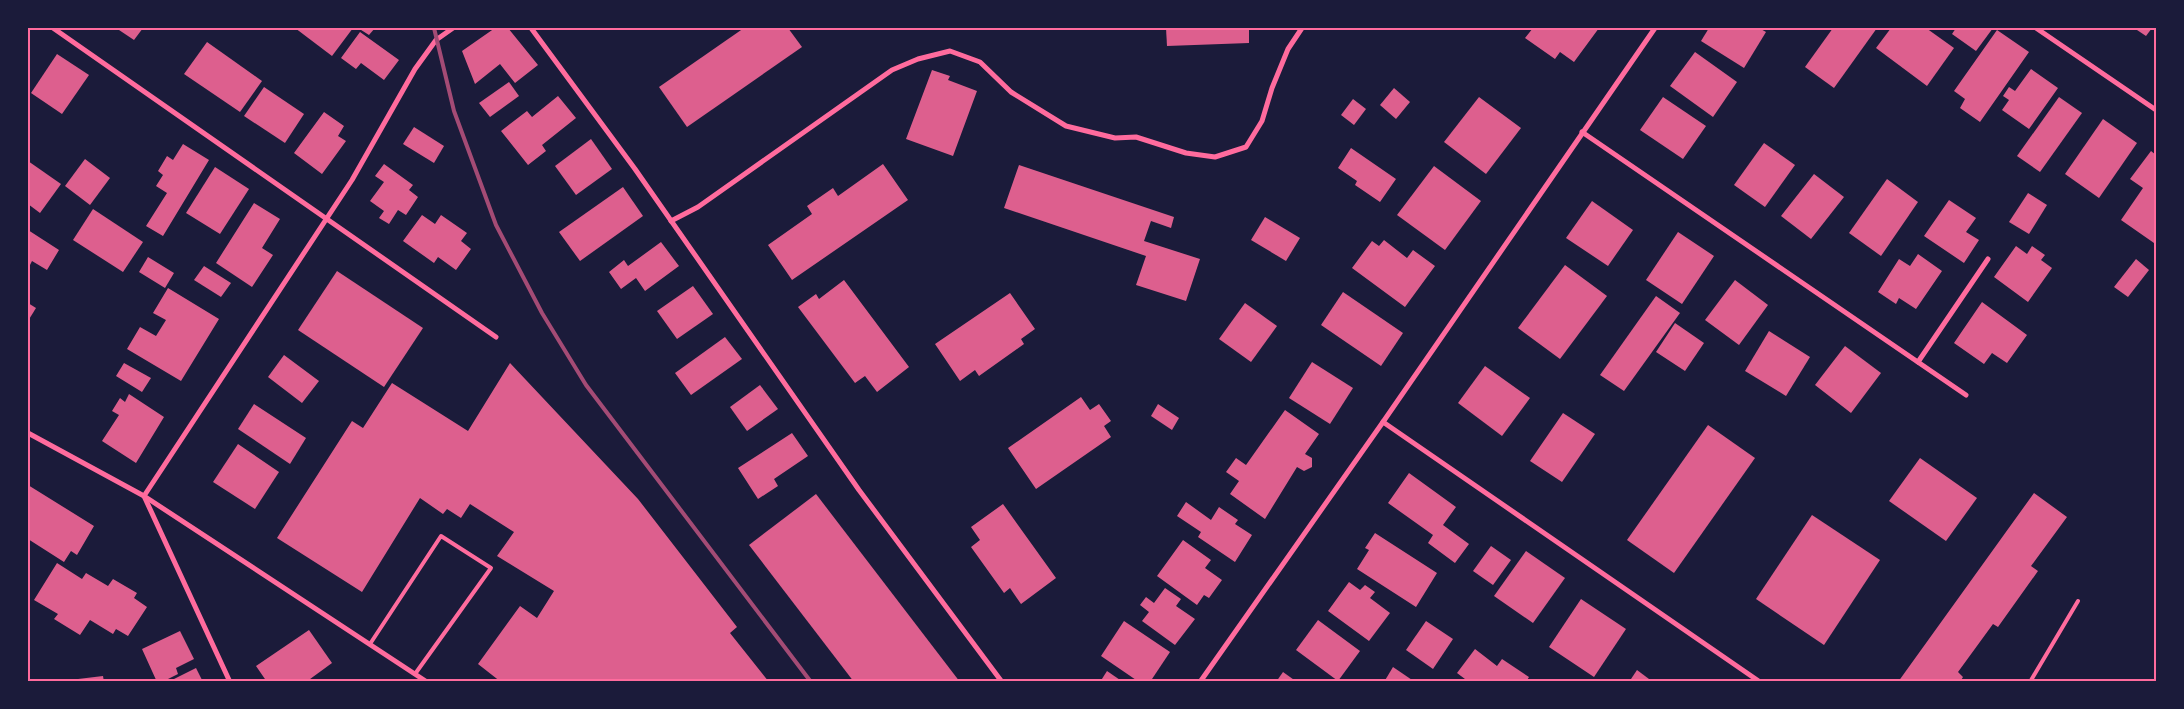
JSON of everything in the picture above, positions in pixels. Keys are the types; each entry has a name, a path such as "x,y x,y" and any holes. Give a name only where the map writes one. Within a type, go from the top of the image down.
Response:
{"street":[{"path":"52,28 496,337"},
{"path":"144,496 352,180 415,69 436,40 453,28"},
{"path":"531,28 671,221 859,490 1002,682"},
{"path":"671,221 698,207 892,70 918,59 950,51 980,62 1011,92 1066,126 1115,138 1136,137 1186,153 1215,157 1246,146 1262,121 1272,88 1288,49 1302,28"},
{"path":"1200,682 1655,28"},
{"path":"2036,28 2156,110"},
{"path":"1582,132 1966,395"},
{"path":"1918,362 1988,259"},
{"path":"1382,422 1760,682"},
{"path":"28,432 144,496 427,682"},
{"path":"144,496 230,682"}],"lane":[{"path":"370,644 440,536 491,568 415,674"},
{"path":"2030,682 2078,601"}],"building":[{"path":"116,28 143,28 134,40"},
{"path":"295,28 353,28 332,56"},
{"path":"358,28 375,28 369,35"},
{"path":"495,28 508,28 538,65 515,83 500,64 475,84 462,51"},
{"path":"744,28 788,28 802,47 687,127 659,87"},
{"path":"1166,28 1249,28 1249,43 1167,46"},
{"path":"1533,28 1599,28 1574,62 1560,52 1555,59 1525,38"},
{"path":"1709,28 1759,28 1766,32 1744,68 1701,41"},
{"path":"1833,28 1877,28 1834,88 1805,67"},
{"path":"1891,28 1926,28 1954,48 1927,86 1876,48"},
{"path":"1956,28 1993,28 1976,51 1952,34"},
{"path":"2134,28 2152,28 2146,36"},
{"path":"1997,30 2029,52 1980,122 1960,108 1965,99 1954,91"},
{"path":"360,32 399,60 384,80 361,63 356,69 341,58"},
{"path":"207,42 262,81 240,112 184,74"},
{"path":"1695,52 1737,82 1713,117 1670,86"},
{"path":"57,54 89,75 62,114 31,93"},
{"path":"2031,69 2058,88 2029,129 2002,110 2009,100 2003,96 2009,87 2015,91"},
{"path":"932,70 950,76 948,80 977,91 953,156 906,139"},
{"path":"509,82 519,96 490,117 479,103"},
{"path":"264,87 304,114 285,143 244,116"},
{"path":"1394,88 1410,102 1396,119 1380,105"},
{"path":"558,96 576,118 542,145 546,151 528,165 501,131 527,111 532,117"},
{"path":"1479,97 1521,128 1486,174 1444,142"},
{"path":"1663,97 1706,126 1683,159 1640,130"},
{"path":"2059,97 2082,113 2040,172 2017,156"},
{"path":"1353,99 1366,109 1354,125 1341,115"},
{"path":"324,112 344,126 338,136 346,141 322,174 294,153"},
{"path":"2103,119 2137,143 2099,198 2065,174"},
{"path":"414,127 444,146 434,163 403,144"},
{"path":"591,139 612,169 576,195 555,166"},
{"path":"1764,143 1795,165 1765,207 1734,185"},
{"path":"183,144 209,160 163,236 146,226 167,193 156,186 163,175 158,171 167,156 173,160"},
{"path":"1351,148 1396,179 1380,202 1355,185 1357,181 1338,168"},
{"path":"2151,151 2156,155 2156,239 2154,243 2121,220 2143,188 2130,179"},
{"path":"85,159 110,178 90,205 65,186"},
{"path":"28,161 61,184 40,213 28,204"},
{"path":"384,164 413,185 409,190 418,197 406,215 398,210 389,224 379,218 384,211 370,201 384,182 375,176"},
{"path":"883,164 908,200 792,280 768,245 812,214 807,206 833,188 838,196"},
{"path":"1019,165 1174,217 1171,228 1151,221 1144,241 1200,259 1186,301 1136,285 1146,256 1004,208"},
{"path":"1434,166 1481,201 1445,250 1397,215"},
{"path":"215,167 249,189 220,234 186,213"},
{"path":"1814,174 1844,197 1811,239 1781,216"},
{"path":"1887,179 1918,202 1881,256 1849,233"},
{"path":"623,187 643,216 580,261 559,232"},
{"path":"2028,193 2047,205 2029,234 2009,222"},
{"path":"1949,200 1976,218 1966,232 1979,240 1964,263 1924,236"},
{"path":"1592,201 1633,230 1608,266 1566,238"},
{"path":"254,203 280,219 262,248 273,255 252,287 216,263"},
{"path":"93,209 143,242 123,272 73,240"},
{"path":"422,215 435,224 441,215 467,233 461,241 471,249 456,270 438,257 434,263 403,241"},
{"path":"1265,217 1300,238 1286,261 1251,240"},
{"path":"28,230 59,250 47,270 32,261 28,269"},
{"path":"1678,232 1714,256 1682,304 1646,280"},
{"path":"1384,240 1407,258 1413,250 1435,266 1405,307 1352,268 1372,241 1379,246"},
{"path":"661,242 679,266 645,291 636,278 621,289 609,272 624,260 628,266"},
{"path":"2016,246 2027,254 2032,246 2045,255 2041,260 2052,268 2028,302 1994,277"},
{"path":"1918,254 1942,271 1916,309 1899,298 1896,304 1878,292 1899,259 1910,266"},
{"path":"148,257 174,273 165,288 139,272"},
{"path":"2136,259 2149,270 2128,297 2114,287"},
{"path":"1565,265 1607,296 1560,359 1518,328"},
{"path":"204,266 231,283 221,297 194,280"},
{"path":"337,271 423,328 384,387 298,330"},
{"path":"844,280 909,367 877,392 865,376 855,383 798,307 816,294 819,299"},
{"path":"1735,280 1768,305 1739,345 1705,320"},
{"path":"693,286 713,314 677,339 657,311"},
{"path":"168,288 219,319 181,381 127,349 140,327 156,336 166,320 153,313"},
{"path":"1343,292 1403,333 1381,366 1321,325"},
{"path":"1010,293 1035,329 1021,339 1024,344 979,376 975,370 960,381 935,344"},
{"path":"1656,296 1680,313 1624,391 1600,375"},
{"path":"1982,302 2027,335 2007,363 1992,353 1984,364 1954,343"},
{"path":"28,303 36,308 28,321"},
{"path":"1245,303 1277,326 1251,362 1219,339"},
{"path":"1675,323 1704,343 1685,371 1656,352"},
{"path":"1769,331 1810,357 1786,396 1745,371"},
{"path":"725,337 742,359 691,395 675,373"},
{"path":"1845,346 1881,373 1851,413 1815,385"},
{"path":"284,355 319,381 302,403 268,377"},
{"path":"1312,362 1353,388 1330,424 1289,398"},
{"path":"124,363 151,378 142,392 116,376"},
{"path":"510,363 638,499 737,627 730,633 769,682 501,682 478,664 520,606 537,618 554,591 497,556 514,532 470,504 461,518 447,509 443,514 420,498 362,592 277,538 352,421 363,428 392,383 468,431"},
{"path":"1485,366 1530,398 1502,436 1458,403"},
{"path":"760,385 778,409 747,431 730,407"},
{"path":"129,394 164,417 136,463 102,441 119,415 112,411 120,398 125,402"},
{"path":"1081,397 1090,410 1099,404 1111,421 1104,426 1111,437 1036,489 1008,448"},
{"path":"254,404 306,438 290,464 238,429"},
{"path":"1158,404 1179,418 1172,430 1151,416"},
{"path":"1285,410 1319,434 1305,454 1312,458 1312,467 1304,471 1297,467 1265,519 1230,494 1239,481 1226,472 1236,458 1246,465"},
{"path":"1563,413 1595,434 1562,482 1530,461"},
{"path":"1708,425 1755,458 1674,573 1627,540"},
{"path":"792,433 808,456 774,479 778,486 758,499 738,468"},
{"path":"238,444 279,472 255,509 213,482"},
{"path":"1920,458 1977,498 1946,541 1889,501"},
{"path":"1409,473 1456,507 1443,525 1469,544 1455,563 1428,543 1433,535 1388,503"},
{"path":"28,485 94,526 77,555 71,551 64,562 28,539"},
{"path":"2034,493 2067,517 2031,566 2038,571 1998,627 1993,624 1958,672 1963,677 1960,682 1898,682"},
{"path":"816,494 960,682 854,682 749,545"},
{"path":"1186,502 1211,520 1219,507 1238,520 1235,524 1252,535 1235,562 1198,537 1201,532 1177,516"},
{"path":"1003,504 1056,578 1021,604 1010,588 1004,593 971,547 980,540 971,527"},
{"path":"1812,515 1880,560 1824,645 1756,599"},
{"path":"1375,533 1437,573 1416,607 1357,569 1369,550 1365,548"},
{"path":"1183,540 1211,560 1205,568 1222,580 1209,598 1204,595 1197,605 1157,576"},
{"path":"1491,546 1511,560 1493,585 1473,571"},
{"path":"1526,551 1565,578 1533,623 1494,596"},
{"path":"57,563 82,579 86,573 108,586 113,579 137,593 134,598 147,607 128,636 116,629 113,634 90,620 80,635 54,619 58,614 34,600"},
{"path":"1349,582 1360,590 1365,585 1375,592 1370,598 1390,613 1369,641 1328,611"},
{"path":"1165,588 1181,599 1176,606 1195,619 1175,645 1142,621 1149,612 1140,605 1146,597 1154,603"},
{"path":"1581,599 1626,629 1594,677 1549,647"},
{"path":"1318,620 1360,651 1338,681 1296,650"},
{"path":"1124,621 1170,652 1150,682 1139,682 1101,656"},
{"path":"1426,621 1453,639 1433,669 1406,650"},
{"path":"309,630 332,663 306,682 267,682 256,666"},
{"path":"180,631 194,659 176,668 178,674 162,682 157,682 142,649"},
{"path":"1475,649 1497,666 1502,659 1529,677 1526,682 1469,682 1457,673"},
{"path":"1393,667 1415,682 1384,682"},
{"path":"196,668 203,682 168,682"},
{"path":"1637,670 1653,682 1629,682"},
{"path":"1107,671 1123,682 1100,682"},
{"path":"1283,672 1297,682 1276,682"},
{"path":"103,676 104,682 78,682 78,679"}],"railway":[{"path":"434,28 454,111 496,225 542,313 586,385 811,682"}]}
